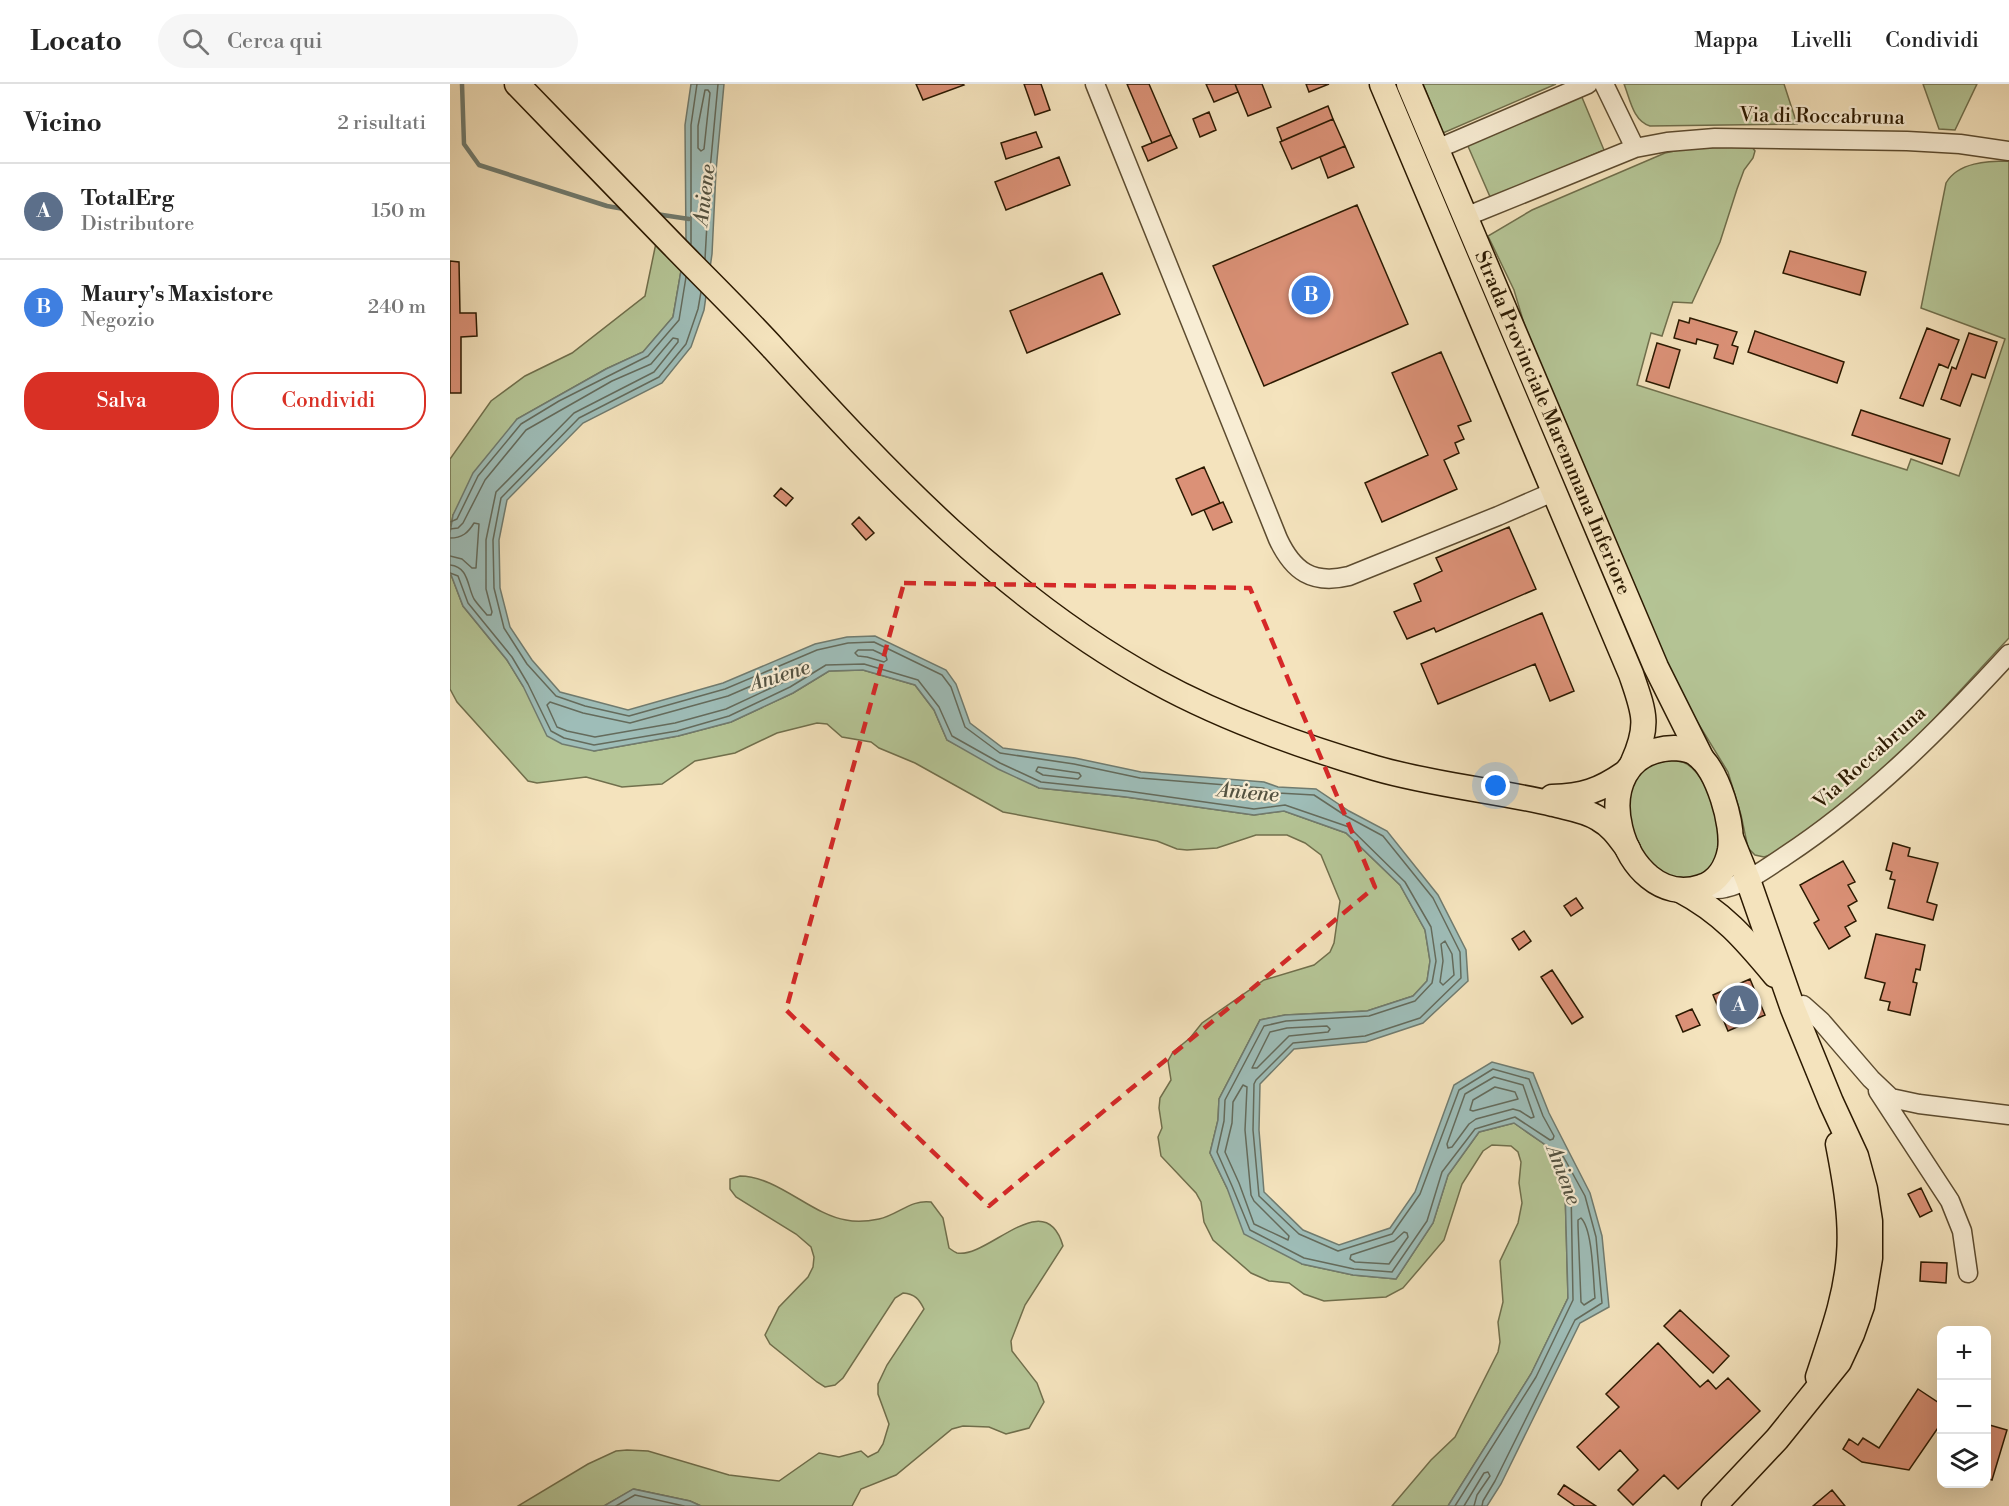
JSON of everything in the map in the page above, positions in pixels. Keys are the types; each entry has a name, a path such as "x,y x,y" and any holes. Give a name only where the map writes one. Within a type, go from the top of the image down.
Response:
{"main road":[{"path":"517,84 773,347 817,398 865,448 978,558 1035,603 1103,651 1156,682 1232,718 1329,754 1380,770 1527,798 1595,816 1612,828 1647,877 1662,885 1691,889 1744,939 1784,986"},
{"name":"Strada Provinciale Maremmana Inferiore","path":"1382,84 1631,674 1644,719 1643,738 1629,768"},
{"name":"Strada Provinciale Maremmana Inferiore","path":"1409,84 1656,667 1702,759"},
{"path":"1527,798 1587,794 1610,783 1646,755 1667,748 1689,750 1702,759 1713,776 1722,797 1731,838 1748,880 1784,986 1831,1102 1856,1156 1865,1189 1870,1221 1870,1258 1863,1300 1852,1334 1839,1362 1777,1439 1714,1506"},
{"path":"1628,849 1620,823 1617,800 1629,768"},
{"path":"1691,889 1721,873 1727,863 1731,838"}],"street":[{"path":"1095,84 1278,539 1300,571 1315,578 1349,576 1553,492"},
{"path":"1437,149 1588,84"},
{"path":"1604,84 1635,148"},
{"name":"Via di Roccabruna","path":"1465,217 1635,148 1673,141 1715,138 1921,141 2009,151"},
{"name":"Via Roccabruna","path":"1691,889 1728,888 1748,880 1825,828 1869,793 1924,742 2009,654"},
{"path":"1793,1009 1803,1005 1821,1021 1871,1079 1891,1098 2009,1116"},
{"path":"1871,1079 1892,1116 1950,1201 1962,1231 1968,1273"},
{"path":"1735,1506 1737,1481"}],"highlighted area":[{"path":"904,583 1250,588 1375,887 989,1206 786,1010"}],"green space":[{"path":"1423,84 1556,84 1443,133"},
{"path":"1624,84 1784,84 1797,124 1650,126 1636,114"},
{"path":"1923,84 1977,84 1955,130 1939,129"},
{"path":"1581,95 1604,150 1491,199 1467,144"},
{"path":"1752,147 1755,151 1753,158 1744,170 1720,242 1692,303 1673,302 1662,336 1651,333 1637,385 1907,470 1911,459 1959,476 2005,339 1921,308 1946,183 1958,171 1974,164 2009,161 2009,638 1925,729 1859,794 1820,825 1773,854 1764,857 1755,855 1748,848 1728,772 1674,684 1526,330 1514,290 1488,236 1532,210 1665,153 1688,148"},
{"path":"686,242 673,317 643,352 606,369 517,419 453,515 450,533 450,459 491,401 525,376 572,353 645,296 656,243"},
{"path":"450,572 463,606 507,660 523,686 594,751 678,736 731,722 793,693 829,671 863,670 915,685 934,710 947,740 1039,788 1126,797 1254,815 1284,811 1346,833 1400,885 1425,930 1430,961 1427,981 1413,996 1367,1011 1285,1015 1260,1020 1219,1099 1218,1120 1210,1153 1227,1188 1302,1264 1353,1275 1396,1279 1433,1223 1448,1175 1479,1132 1514,1123 1547,1146 1565,1189 1568,1298 1531,1374 1448,1506 1392,1506 1431,1460 1455,1437 1498,1352 1500,1342 1498,1322 1503,1302 1500,1261 1518,1223 1522,1203 1519,1183 1521,1162 1518,1152 1511,1146 1492,1145 1483,1151 1462,1184 1444,1240 1403,1288 1386,1297 1324,1301 1304,1294 1289,1283 1269,1281 1251,1273 1213,1240 1204,1222 1201,1202 1196,1193 1161,1156 1158,1137 1162,1128 1160,1098 1171,1080 1168,1061 1173,1052 1190,1038 1202,1023 1264,980 1314,965 1330,952 1334,943 1340,901 1321,855 1305,843 1287,835 1256,835 1217,848 1187,850 1177,849 1157,841 1003,812 915,763 879,748 871,742 842,737 827,724 817,723 777,733 735,753 695,761 662,784 622,787 586,777 537,783 528,781 457,702 450,689"},
{"path":"1671,760 1687,764 1700,778 1708,792 1718,825 1719,842 1716,857 1709,870 1694,879 1665,877 1655,868 1640,847 1631,822 1630,795 1639,773 1651,764"},
{"path":"740,1176 767,1182 820,1211 850,1221 879,1219 917,1203 931,1202 943,1218 949,1248 957,1253 970,1252 1030,1223 1043,1222 1055,1229 1063,1246 1025,1305 1011,1341 1012,1351 1037,1383 1044,1402 1029,1428 1006,1434 989,1427 963,1426 952,1429 896,1475 861,1489 852,1506 701,1506 690,1501 634,1489 604,1506 518,1506 588,1464 616,1451 648,1451 729,1475 779,1481 819,1453 839,1457 861,1451 868,1457 878,1452 889,1424 878,1394 878,1384 887,1365 924,1309 914,1296 903,1293 895,1298 843,1378 835,1385 825,1387 817,1382 770,1344 765,1335 779,1307 808,1277 813,1267 814,1257 811,1247 796,1234 736,1197 730,1189 730,1179"}],"water":[{"name":"Aniene","path":"691,84 724,84 716,171 712,254 704,310 691,347 662,383 583,423 507,500 499,540 500,588 510,627 532,660 560,692 628,710 723,683 815,644 847,637 875,636 946,670 956,684 970,723 1003,748 1075,758 1141,772 1264,782 1278,787 1316,789 1349,811 1387,831 1438,895 1466,950 1468,981 1423,1023 1366,1042 1294,1049 1260,1084 1259,1130 1264,1192 1303,1230 1339,1245 1390,1228 1415,1192 1454,1085 1492,1062 1533,1073 1549,1113 1590,1193 1602,1236 1609,1307 1580,1323 1501,1484 1487,1506 1448,1506 1531,1374 1568,1298 1565,1189 1547,1146 1514,1123 1479,1132 1448,1175 1433,1223 1396,1279 1353,1275 1302,1264 1244,1234 1227,1188 1210,1153 1218,1120 1219,1099 1260,1020 1285,1015 1367,1011 1413,996 1427,981 1430,961 1425,930 1400,885 1346,833 1284,811 1254,815 1126,797 1039,788 998,769 947,740 934,710 915,685 863,670 829,671 793,693 731,722 678,736 594,751 562,744 547,736 523,686 507,660 463,606 450,572 450,533 453,515 473,473 517,419 606,369 643,352 673,317 686,242 685,125"},
{"path":"633,1489 690,1501 701,1506 604,1506"}],"building":[{"path":"916,84 963,84 964,85 923,100"},
{"path":"1024,84 1041,84 1050,110 1035,115"},
{"path":"1127,84 1149,84 1171,135 1152,143"},
{"path":"1206,84 1235,84 1238,92 1214,102"},
{"path":"1235,84 1262,84 1271,107 1248,116"},
{"path":"1306,84 1329,84 1309,92"},
{"path":"1328,106 1333,119 1282,141 1277,128"},
{"path":"1209,112 1216,130 1200,137 1193,119"},
{"path":"1333,119 1345,146 1292,169 1280,142"},
{"path":"1036,132 1042,147 1006,159 1001,143"},
{"path":"1171,135 1177,148 1148,161 1142,147"},
{"path":"1345,146 1354,167 1328,178 1320,157"},
{"path":"1059,157 1070,185 1006,210 995,182"},
{"path":"1357,205 1408,324 1264,386 1213,266"},
{"path":"1790,251 1866,272 1860,295 1783,273"},
{"path":"450,261 459,262 460,313 476,313 477,336 461,337 461,393 450,393"},
{"path":"1102,273 1120,314 1027,353 1010,311"},
{"path":"1690,318 1737,332 1732,345 1738,347 1733,364 1714,358 1718,345 1697,339 1696,344 1674,338 1679,320 1689,323"},
{"path":"1927,328 1959,340 1948,368 1939,364 1923,406 1900,398"},
{"path":"1755,331 1844,362 1837,383 1748,352"},
{"path":"1969,333 1997,342 1985,378 1972,374 1960,406 1941,399 1952,367 1956,369"},
{"path":"1657,343 1680,350 1669,388 1646,381"},
{"path":"1441,352 1471,421 1458,426 1464,439 1455,443 1459,453 1444,460 1457,489 1382,522 1365,483 1428,455 1392,373"},
{"path":"1861,410 1950,439 1942,464 1852,435"},
{"path":"1204,467 1220,503 1192,515 1176,479"},
{"path":"781,488 793,498 786,506 774,496"},
{"path":"1223,502 1232,522 1213,530 1204,510"},
{"path":"859,517 874,533 866,540 852,524"},
{"path":"1509,527 1536,589 1436,632 1434,628 1407,639 1394,612 1421,601 1414,584 1442,571 1436,558"},
{"path":"1542,613 1574,691 1550,701 1535,664 1438,704 1421,664"},
{"path":"1893,843 1910,848 1908,856 1938,863 1927,902 1937,905 1933,920 1888,908 1895,880 1890,879 1892,872 1886,870"},
{"path":"1843,861 1855,882 1848,885 1857,901 1848,906 1856,921 1845,927 1850,936 1829,949 1814,923 1819,920 1800,885"},
{"path":"1576,898 1583,908 1571,916 1564,906"},
{"path":"1524,931 1531,941 1519,950 1512,939"},
{"path":"1876,934 1925,945 1920,970 1916,969 1913,982 1917,983 1910,1015 1888,1010 1890,1002 1880,1000 1885,983 1865,978"},
{"path":"1552,970 1583,1017 1572,1024 1541,977"},
{"path":"1750,979 1765,1015 1728,1031 1713,995"},
{"path":"1692,1009 1700,1025 1683,1032 1676,1016"},
{"path":"1921,1188 1932,1211 1920,1217 1908,1194"},
{"path":"1921,1262 1947,1263 1946,1283 1920,1281"},
{"path":"1680,1310 1729,1356 1713,1373 1664,1326"},
{"path":"1658,1343 1700,1387 1708,1380 1716,1389 1728,1378 1760,1411 1678,1489 1664,1475 1633,1505 1618,1490 1638,1470 1620,1450 1599,1470 1577,1447 1619,1407 1606,1394"},
{"path":"1918,1389 1937,1402 1937,1429 1909,1470 1862,1462 1843,1449 1849,1439 1858,1445 1863,1438 1879,1448"},
{"path":"1991,1425 2007,1430 1991,1480"},
{"path":"1564,1485 1596,1506 1575,1506 1558,1494"},
{"path":"1832,1490 1845,1506 1813,1506"}],"waterway":[{"path":"462,84 464,144 479,165 607,206 624,209"},
{"name":"Aniene","path":"656,214 689,219"}],"place":[{"name":"Maury's Maxistore","path":"1311,295"},
{"name":"TotalErg","path":"1739,1005"}]}
